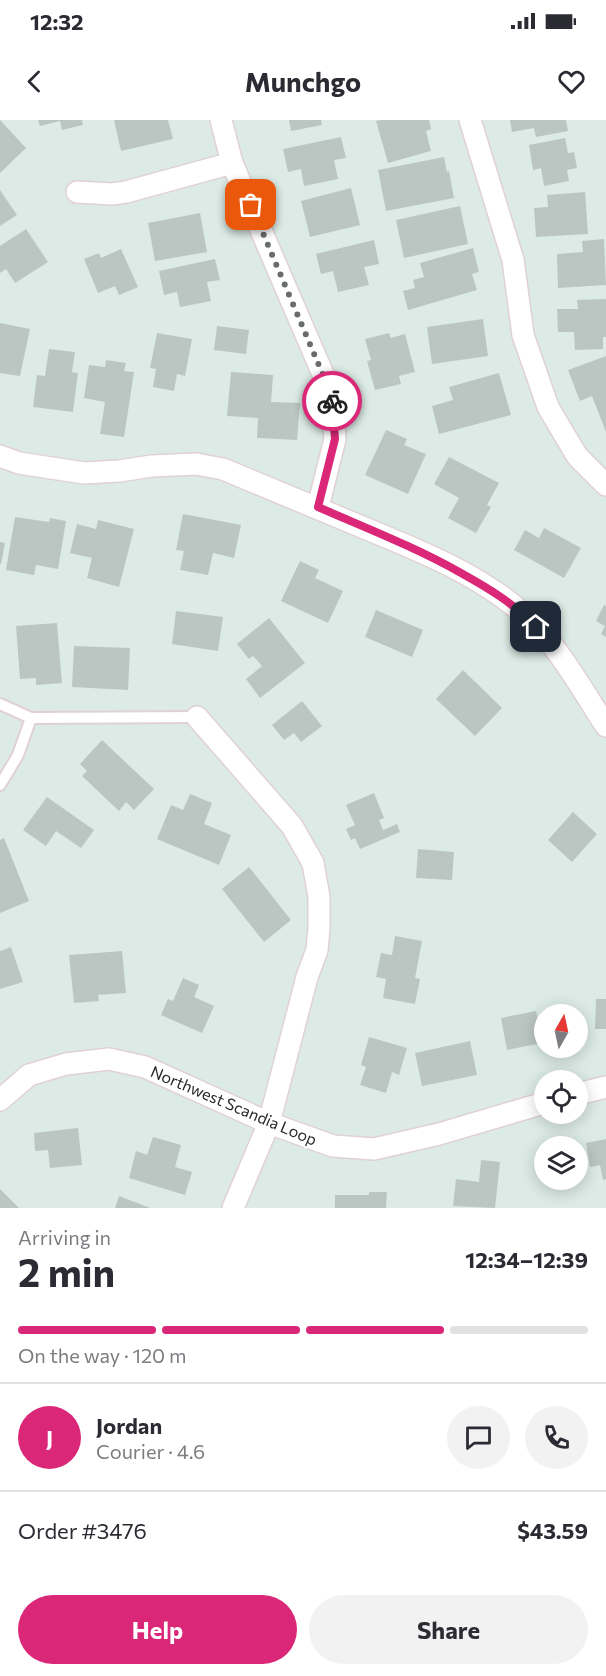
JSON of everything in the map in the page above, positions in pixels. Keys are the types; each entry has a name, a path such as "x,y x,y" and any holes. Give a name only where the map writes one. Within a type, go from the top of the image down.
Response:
{"street":[{"path":"220,120 232,162 332,395 335,439 318,507"},
{"path":"470,120 513,260 523,334 548,407 577,456 606,485"},
{"path":"77,192 112,194 126,192 232,162"},
{"path":"0,456 19,463 84,473 196,464 224,469 429,555 490,589 526,616 573,674 606,726"},
{"path":"197,717 292,826 313,863 319,897 317,950 307,977 269,1123 233,1208"},
{"name":"Northwest Scandia Loop","path":"0,1100 29,1075 66,1064 109,1059 146,1067 269,1123 333,1146 374,1149 439,1134 534,1106"},
{"path":"588,1092 606,1087"}],"lane":[{"path":"0,704 31,718 197,717"},
{"path":"0,785 18,755 31,718"}],"building":[{"path":"0,120 26,148 0,173"},
{"path":"38,120 82,120 83,125 62,130 60,121 40,126"},
{"path":"114,120 168,120 173,139 121,151"},
{"path":"289,120 321,120 322,125 291,131"},
{"path":"429,120 431,129 426,131 431,151 388,163 376,121"},
{"path":"510,120 566,120 568,131 536,137 534,128 512,132"},
{"path":"341,137 346,158 334,160 338,179 304,186 301,169 288,172 283,149"},
{"path":"565,138 568,153 574,152 577,168 567,170 569,181 544,186 541,168 533,170 529,145"},
{"path":"444,157 454,198 386,211 378,170"},
{"path":"351,188 360,225 310,237 301,201"},
{"path":"0,190 17,215 0,226"},
{"path":"585,192 588,234 536,237 534,208 548,207 547,195"},
{"path":"460,206 468,244 404,258 396,220"},
{"path":"200,213 207,252 155,261 148,223"},
{"path":"26,229 48,262 15,283 6,269 0,273 0,246"},
{"path":"604,239 606,285 558,288 557,254 583,252 582,241"},
{"path":"374,240 379,264 364,267 369,285 338,292 333,271 321,274 316,254"},
{"path":"473,248 479,272 472,274 477,290 408,310 403,291 415,288 413,280 424,277 420,263"},
{"path":"121,249 138,287 119,295 115,286 98,293 84,259 99,253 101,258"},
{"path":"215,259 220,280 207,282 211,301 180,307 177,292 164,295 159,271"},
{"path":"606,299 606,337 603,337 603,349 575,350 574,332 558,332 557,309 578,309 577,300"},
{"path":"483,319 488,356 432,364 427,327"},
{"path":"0,323 30,329 20,376 0,373"},
{"path":"217,326 249,330 246,354 214,350"},
{"path":"157,333 192,339 185,376 177,374 174,391 153,387 156,369 150,368"},
{"path":"389,333 391,338 405,334 415,372 399,376 401,384 375,390 367,361 371,360 365,339"},
{"path":"49,349 75,352 72,372 78,373 73,412 33,407 37,375 45,376"},
{"path":"606,356 606,432 592,396 580,401 568,370"},
{"path":"106,360 126,363 124,371 134,372 124,437 100,434 105,402 84,398 89,365 105,367"},
{"path":"231,372 273,375 271,402 300,403 297,440 257,438 258,418 227,416"},
{"path":"499,373 511,415 439,434 432,406 453,400 449,387"},
{"path":"386,430 407,439 404,445 426,454 408,494 365,475"},
{"path":"449,457 499,483 487,505 491,507 476,533 448,518 459,498 434,484"},
{"path":"183,514 241,525 234,558 213,553 208,575 180,570 184,551 176,550"},
{"path":"15,517 49,522 50,518 66,521 58,569 36,565 34,575 6,570"},
{"path":"98,520 134,529 119,587 87,578 92,558 70,553 77,524 96,529"},
{"path":"544,528 581,548 564,578 514,550 525,530 539,538"},
{"path":"0,542 5,543 1,564 0,564"},
{"path":"300,561 319,570 315,578 343,591 328,623 281,601"},
{"path":"604,605 606,606 606,637 601,634 605,626 596,621"},
{"path":"376,610 423,630 412,657 365,637"},
{"path":"176,611 223,617 218,651 172,644"},
{"path":"269,618 305,663 260,698 246,679 262,666 253,656 249,659 237,644"},
{"path":"57,623 62,683 36,685 36,678 20,679 16,626"},
{"path":"74,646 130,648 128,690 72,687"},
{"path":"463,670 502,708 475,736 436,699"},
{"path":"302,701 322,726 301,742 294,733 284,740 272,725"},
{"path":"102,740 154,789 134,810 126,802 119,811 82,776 87,771 80,764"},
{"path":"374,793 384,818 379,820 383,830 397,824 400,832 360,849 355,838 351,840 346,829 355,825 346,805"},
{"path":"190,794 212,803 204,824 231,835 219,865 157,839 171,805 183,810"},
{"path":"47,797 94,830 81,848 56,831 46,846 23,830"},
{"path":"573,812 597,834 572,862 548,840"},
{"path":"4,838 29,901 0,913 0,840"},
{"path":"418,849 454,852 452,880 416,878"},
{"path":"249,867 291,920 264,942 222,889"},
{"path":"395,936 422,941 415,978 420,979 415,1004 383,998 386,979 376,977 381,953 392,955"},
{"path":"11,947 23,982 0,989 0,951"},
{"path":"122,951 126,993 98,995 99,1001 74,1003 69,955"},
{"path":"183,978 199,985 194,997 214,1006 202,1033 161,1015 168,999 173,1001"},
{"path":"596,999 606,999 606,1029 595,1029"},
{"path":"534,1011 534,1045 507,1050 501,1018"},
{"path":"369,1037 407,1048 399,1075 392,1072 386,1093 360,1085 366,1067 361,1065"},
{"path":"470,1041 477,1075 422,1086 415,1053"},
{"path":"78,1128 82,1165 50,1168 48,1150 35,1151 34,1133"},
{"path":"153,1137 181,1145 175,1167 192,1172 185,1195 129,1178 136,1151 147,1155"},
{"path":"606,1139 606,1179 603,1180 600,1165 590,1167 588,1143"},
{"path":"481,1160 500,1162 495,1208 453,1206 456,1179 479,1182"},
{"path":"0,1189 19,1208 0,1208"},
{"path":"369,1192 387,1192 386,1208 335,1208 335,1195 369,1195"},
{"path":"119,1196 150,1208 115,1208"}],"way so far":[{"path":"251,205 332,395 332,401"}],"route":[{"path":"332,401 335,439 318,507 429,555 490,589 526,616 536,627"}]}
